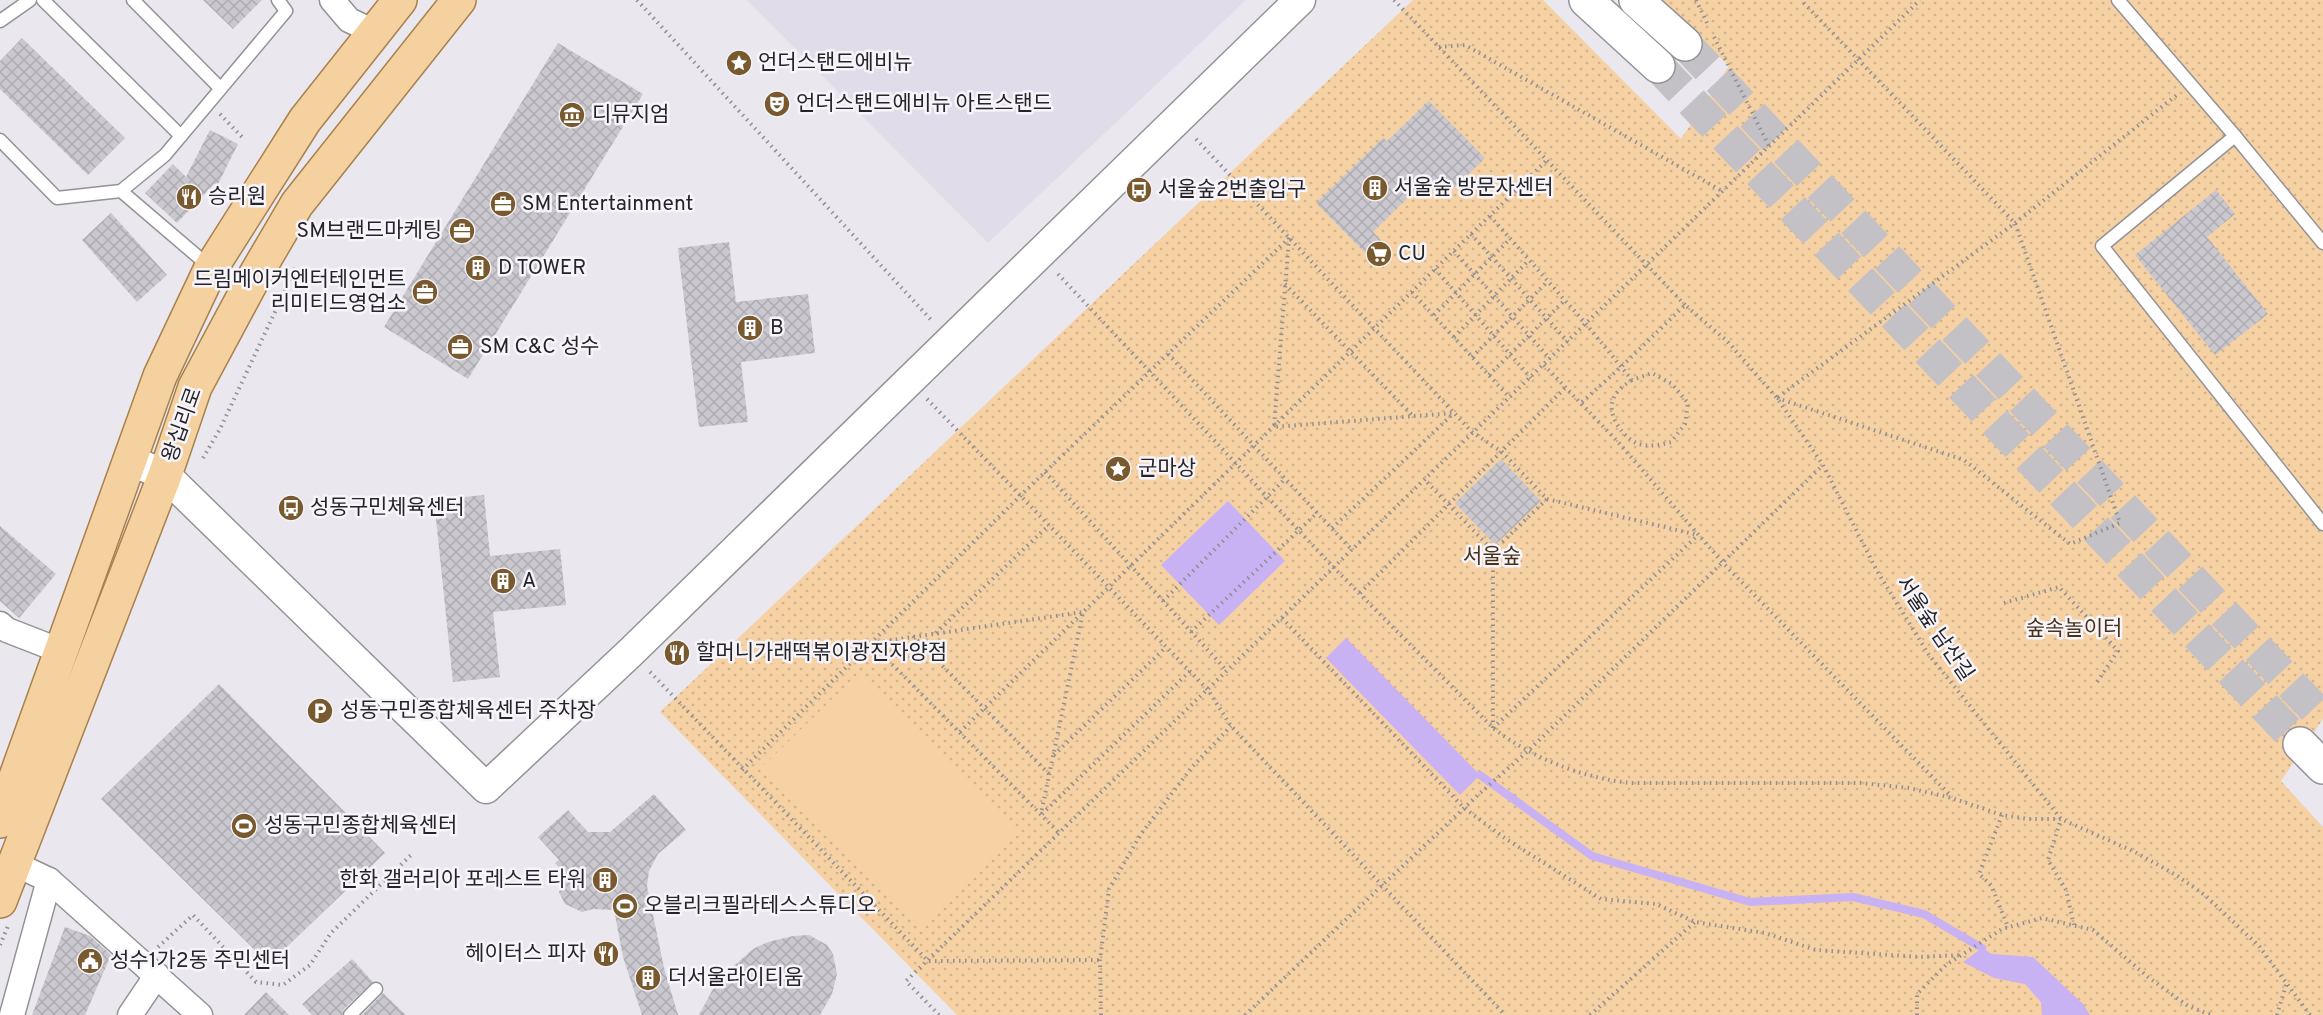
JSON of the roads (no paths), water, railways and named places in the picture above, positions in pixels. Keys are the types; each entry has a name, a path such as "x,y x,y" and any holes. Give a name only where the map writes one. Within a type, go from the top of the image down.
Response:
{"main road":[{"name":"왕십리로","path":"0,821 160,376 211,268 305,120 400,0"},
{"name":"왕십리로","path":"4,912 15,864 174,483 195,387 253,279 297,204 459,0"},
{"path":"1586,0 1658,66"},
{"path":"1636,0 1685,45"},
{"path":"2300,744 2323,767"}],"street":[{"path":"332,0 349,21 374,32"},
{"path":"129,460 174,483 486,788 631,652 1300,0"},
{"path":"0,624 7,630 61,651"},
{"path":"15,864 49,880 200,1015"},
{"path":"12,1015 49,880"},
{"path":"130,1015 149,969"}],"lane":[{"path":"0,21 30,0"},
{"path":"43,0 181,136"},
{"path":"133,0 220,88"},
{"path":"0,140 57,198 121,191 165,155 286,10 278,0"},
{"path":"2118,0 2323,243"},
{"path":"2235,136 2102,246 2323,524"},
{"path":"121,191 211,268"},
{"path":"350,1015 376,988"}],"waterway":[{"path":"1480,775 1592,856 1750,902 1853,897 1924,914 1982,948"}],"tunnel":[{"path":"1685,44 2323,718"},
{"path":"1658,66 2300,744"}],"place":[{"name":"언더스탠드에비뉴","path":"739,63"},
{"name":"언더스탠드에비뉴 아트스탠드","path":"777,104"},
{"name":"디뮤지엄","path":"572,115"},
{"name":"서울숲 방문자센터","path":"1375,188"},
{"name":"서울숲2번출입구","path":"1139,190"},
{"name":"승리원","path":"189,197"},
{"name":"SM Entertainment","path":"503,204"},
{"name":"SM브랜드마케팅","path":"462,231"},
{"name":"CU","path":"1379,254"},
{"name":"D TOWER","path":"478,268"},
{"name":"드림메이커엔터테인먼트 리미티드영업소","path":"425,292"},
{"name":"B","path":"750,328"},
{"name":"SM C&C 성수","path":"460,347"},
{"name":"군마상","path":"1118,469"},
{"name":"성동구민체육센터","path":"291,508"},
{"name":"A","path":"503,581"},
{"name":"할머니가래떡볶이광진자양점","path":"677,653"},
{"name":"성동구민종합체육센터 주차장","path":"320,711"},
{"name":"성동구민종합체육센터","path":"244,826"},
{"name":"한화 갤러리아 포레스트 타워","path":"605,880"},
{"name":"오블리크필라테스스튜디오","path":"625,906"},
{"name":"헤이터스 피자","path":"606,954"},
{"name":"성수1가2동 주민센터","path":"90,961"},
{"name":"더서울라이티움","path":"648,978"}],"park label":[{"name":"서울숲","path":"1492,557"},
{"name":"숲속놀이터","path":"2074,629"}]}
